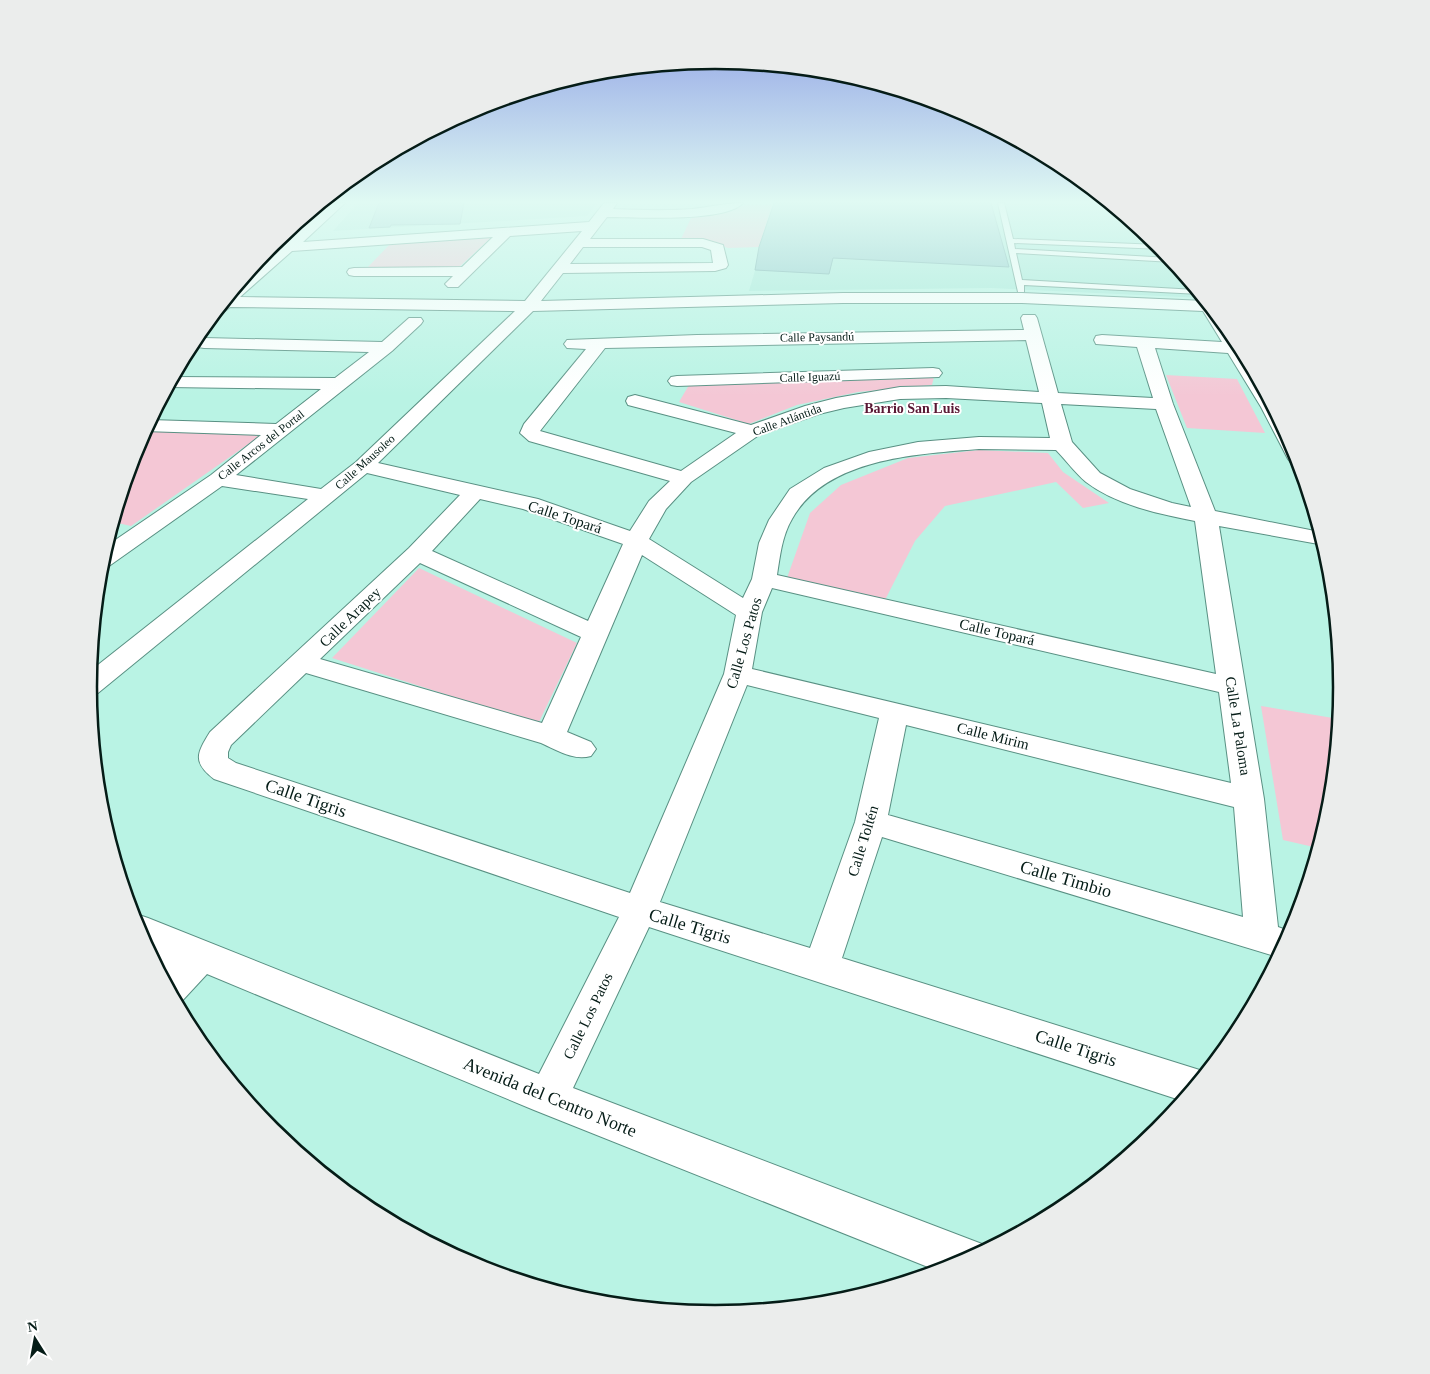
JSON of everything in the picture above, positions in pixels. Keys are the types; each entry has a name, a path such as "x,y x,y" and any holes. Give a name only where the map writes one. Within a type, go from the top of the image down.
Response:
{"street":[{"path":"244,286 267,267"},
{"path":"322,304 358,267"},
{"path":"432,305 470,267"},
{"path":"559,269 710,267"},
{"name":"Calle Mausoleo","path":"97,680 363,466 528,306 559,269"},
{"path":"354,272 466,271"},
{"path":"230,305 528,306 843,298 1021,290 1197,301"},
{"path":"1021,290 1062,444 1082,468 1104,485 1143,502 1206,517 1314,537"},
{"path":"659,407 678,380 697,340 700,301"},
{"name":"Calle Arcos del Portal","path":"112,554 218,478 386,347 415,322"},
{"path":"939,335 944,382"},
{"name":"Calle Paysandú","path":"573,344 939,335 1034,335"},
{"path":"1102,340 1231,348"},
{"name":"Calle La Paloma","path":"1144,342 1164,404 1206,517 1231,686 1273,940"},
{"path":"204,343 386,347"},
{"path":"600,343 531,428 530,434 684,478"},
{"name":"Calle Iguazú","path":"678,380 944,382"},
{"path":"178,382 339,384"},
{"name":"Calle Atlántida","path":"551,736 636,541 657,506 684,478 752,431 812,410 843,402 900,393 944,382 1050,396 1164,404"},
{"path":"634,401 752,431"},
{"path":"155,426 280,430"},
{"name":"Calle Los Patos","path":"548,1097 640,910 738,674 749,612 764,579 771,543 780,520 798,494 831,472 876,456 918,448 979,443 1062,444"},
{"name":"Calle Topará","path":"363,466 530,504 636,541 749,612"},
{"path":"218,478 327,496"},
{"name":"Calle Arapey","path":"220,739 417,553 476,491"},
{"path":"116,534 135,538"},
{"path":"417,553 595,634"},
{"name":"Calle Topará","path":"764,579 1231,686"},
{"path":"302,663 551,736 581,749"},
{"name":"Calle Mirim","path":"738,674 1249,799"},
{"name":"Calle Toltén","path":"821,967 871,822 894,712"},
{"name":"Calle Tigris","path":"220,739 213,752 214,763 225,771 640,910 1189,1084"},
{"name":"Calle Timbio","path":"871,822 1273,940"},
{"name":"Avenida del Centro Norte","path":"150,937 176,954 956,1256"},
{"path":"172,980 176,954"}],"lane":[{"path":"1016,267 1021,290"}],"shaded area":[{"path":"368,267 459,267 458,268"},
{"path":"756,267 1169,267 1195,298 991,288 749,291"},
{"path":"1166,375 1237,379 1265,433 1187,428"},
{"path":"934,377 932,385 858,392 797,405 749,424 679,402 689,385"},
{"path":"153,430 267,431 131,526 119,523 130,488"},
{"path":"979,450 1048,453 1063,472 1109,503 1083,508 1056,482 945,506 915,541 885,600 787,578 810,513 841,485 908,458"},
{"path":"419,568 577,643 538,724 332,658"},
{"path":"1261,706 1332,718 1328,768 1312,847 1283,840"}],"building":[{"path":"756,267 831,267 829,274 755,270"}],"district":[{"name":"Barrio San Luis","path":"912,408"}]}
